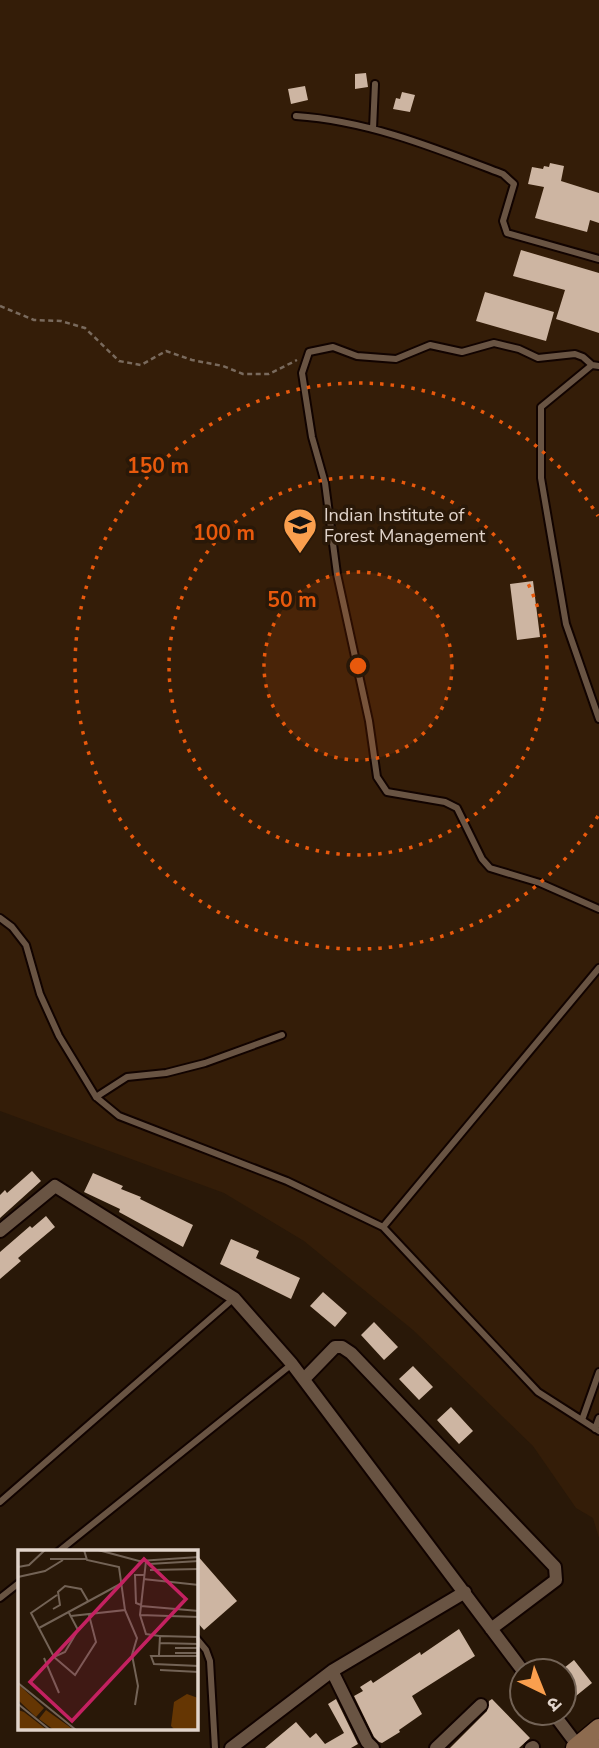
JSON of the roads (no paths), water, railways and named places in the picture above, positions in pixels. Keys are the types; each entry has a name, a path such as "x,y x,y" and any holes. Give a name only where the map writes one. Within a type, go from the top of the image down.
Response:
{"main road":[{"path":"577,1747 599,1728"}],"street":[{"path":"0,1231 55,1186 234,1298 292,1364 512,1657"},
{"path":"303,1379 335,1347 342,1347 351,1353 555,1567 556,1580 491,1629"},
{"path":"231,1748 332,1671 465,1592"},
{"path":"332,1671 366,1746"},
{"path":"436,1748 481,1705"},
{"path":"563,1727 577,1747"}],"lane":[{"path":"373,129 375,84"},
{"path":"296,116 326,118 406,137 503,174 514,184 503,221 507,233 599,259"},
{"path":"599,719 566,624 541,478 541,407 596,365 575,354 538,358 519,349 494,343 462,352 430,345 396,359 357,356 333,347 309,352 302,373 312,437 325,483 337,574 369,720 377,777 387,792 444,802 457,808 489,868 540,883 599,909"},
{"path":"0,918 12,927 26,945 40,994 59,1036 96,1097 119,1116 287,1181 383,1227 538,1392 597,1430 599,1418"},
{"path":"383,1227 599,968"},
{"path":"96,1097 127,1077 166,1073 205,1063 282,1035"},
{"path":"0,1502 234,1298"},
{"path":"60,1550 292,1364"},
{"path":"582,1420 599,1372"},
{"path":"0,1598 18,1584"},
{"path":"198,1640 210,1661 215,1748"}],"place":[{"name":"Indian Institute of Forest Management","path":"300,555"}]}
